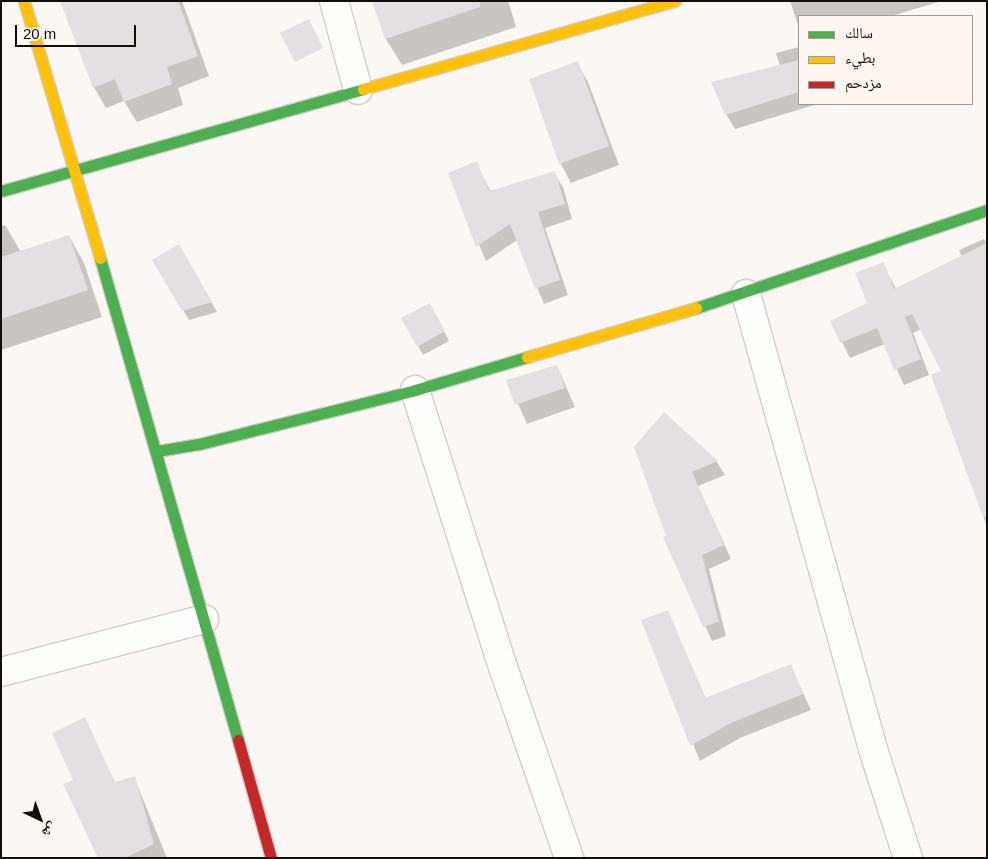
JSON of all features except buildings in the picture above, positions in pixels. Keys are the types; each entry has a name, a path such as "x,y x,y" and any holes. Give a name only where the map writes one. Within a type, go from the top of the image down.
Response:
{"street":[{"path":"24,1 72,171 157,450 271,858"},
{"path":"334,1 358,90"},
{"path":"1,191 662,3"},
{"path":"157,450 199,444 415,390 746,294 987,210"},
{"path":"746,294 873,748 908,858"},
{"path":"415,390 503,667 560,856"},
{"path":"1,672 204,619"}],"traffic: fast":[{"path":"1,191 363,89"},
{"path":"696,308 987,210"},
{"path":"100,258 238,740"},
{"path":"157,451 199,444 415,390 527,357"}],"traffic: slow":[{"path":"24,1 100,258"},
{"path":"363,89 675,1"},
{"path":"527,357 696,308"}],"traffic: jam":[{"path":"238,740 271,858"}]}
